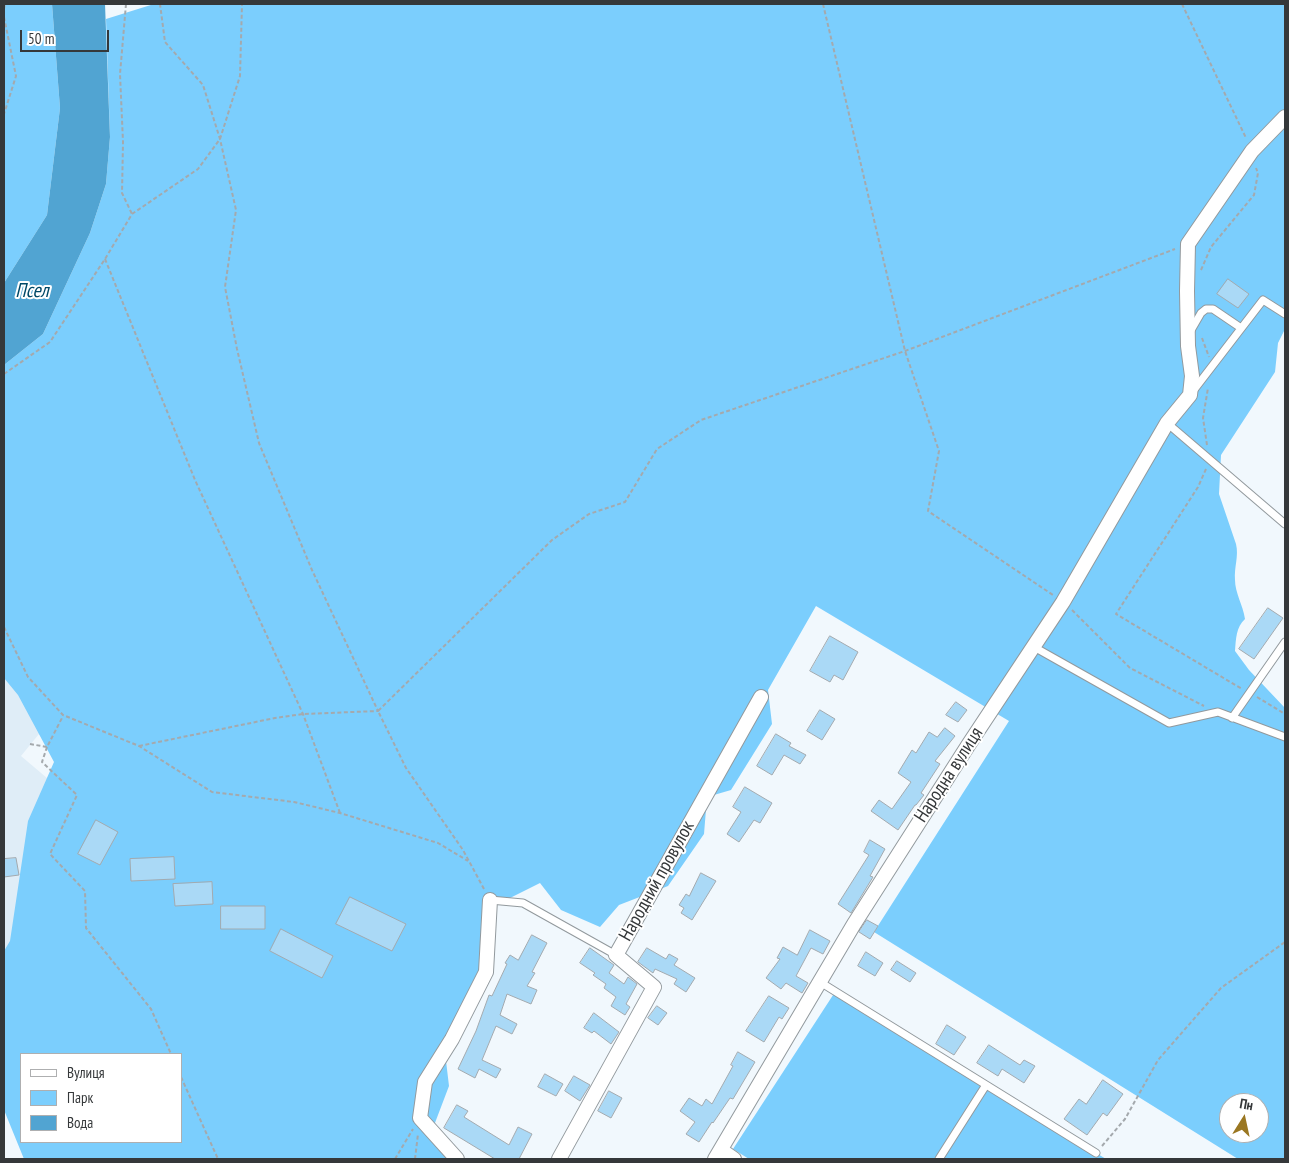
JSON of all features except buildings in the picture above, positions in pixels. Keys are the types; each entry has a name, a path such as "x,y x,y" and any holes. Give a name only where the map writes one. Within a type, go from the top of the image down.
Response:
{"street":[{"path":"1190,395 1192,376 1188,346 1188,244 1252,151 1285,118"},
{"name":"Народна вулиця","path":"718,1155 864,908 969,744 1064,602 1168,423 1190,395"},
{"name":"Народний провулок","path":"559,1159 654,988 616,956 761,697"},
{"path":"458,1159 420,1118 425,1082 452,1040 486,972 490,900"},
{"path":"718,1155 734,1159"}],"lane":[{"path":"1190,395 1263,300 1285,314"},
{"path":"1188,334 1206,309 1213,309 1241,328"},
{"path":"1168,423 1285,524"},
{"path":"1232,718 1285,642"},
{"path":"1034,647 1169,723 1218,712 1285,737"},
{"path":"490,900 523,903 616,956"},
{"path":"820,982 1096,1153"},
{"path":"939,1159 986,1085"}],"path":[{"path":"4,9 5,4"},
{"path":"126,4 120,74 124,142 122,193 132,214"},
{"path":"160,4 165,42 203,85 220,139 236,210 225,287 259,443 312,570 406,768 463,850 490,900"},
{"path":"4,374 50,342 105,259 132,214 198,168 220,139 240,76 242,4"},
{"path":"823,4 905,351 940,451 928,511 1064,602 1130,668 1218,712"},
{"path":"1182,4 1252,151 1258,173 1254,195 1211,246 1198,277"},
{"path":"4,17 16,76 4,114"},
{"path":"139,746 275,718 303,714 378,711 552,540 589,514 625,502 657,449 701,420 905,351 1188,244"},
{"path":"105,259 195,480 303,714 340,813"},
{"path":"1196,322 1212,366 1203,418 1210,460 1198,487 1116,614 1285,714"},
{"path":"4,627 28,677 64,715 139,746 212,792 294,802 340,813 438,843 470,863"},
{"path":"64,715 47,747 42,762 77,795 50,854 85,891 86,928 151,1009 171,1053"},
{"path":"30,744 47,747"},
{"path":"1096,1153 1126,1119 1158,1060 1221,988 1285,942"},
{"path":"182,1079 218,1159"},
{"path":"395,1159 420,1118"},
{"path":"415,1159 420,1118"}],"shaded area":[{"path":"4,677 48,723 21,756 60,789 4,971"}],"green space":[{"path":"4,4 52,4 60,108 47,215 4,283"},
{"path":"154,4 1285,4 1285,329 1278,343 1275,372 1221,455 1219,494 1236,544 1235,585 1245,619 1238,629 1235,651 1249,670 1285,708 1285,1159 1238,1159 874,932 1009,721 816,606 768,690 772,724 731,790 707,797 704,834 668,886 619,905 600,927 561,910 540,883 486,910 482,972 444,1044 449,1086 430,1136 461,1159 24,1159 4,1110 4,951 10,941 28,821 54,762 18,695 4,678 4,365 43,334 90,233 106,184 110,137 106,19"},
{"path":"835,992 1106,1159 749,1159 733,1149"}],"water":[{"name":"Псел","path":"52,4 105,4 110,137 106,184 90,233 43,334 4,365 4,283 47,215 60,108"}]}
